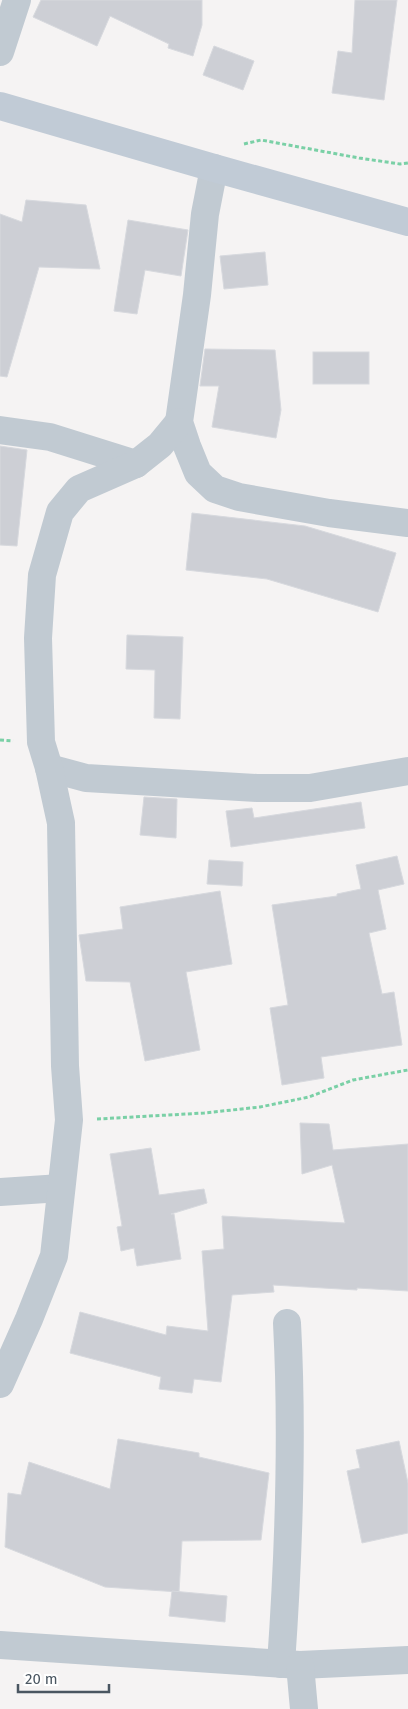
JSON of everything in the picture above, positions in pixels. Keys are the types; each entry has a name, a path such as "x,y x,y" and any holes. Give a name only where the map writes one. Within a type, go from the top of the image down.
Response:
{"main road":[{"path":"0,106 408,222"}],"street":[{"path":"0,52 17,0"},
{"path":"214,168 205,214 197,295 180,422 186,446 198,473 215,489 239,497 329,513 408,523"},
{"path":"0,1384 54,1256 69,1120 64,1046 61,823 49,768 41,742 38,638 42,575 60,512 79,489 136,464 160,445 180,422"},
{"path":"0,430 50,437 136,464"},
{"path":"49,768 86,778 257,788 310,788 408,771"},
{"path":"0,1192 61,1188"},
{"path":"288,1323 290,1388 288,1571 291,1664 304,1709"},
{"path":"0,1644 291,1664 408,1660"}],"path":[{"path":"243,145 261,140 359,158 408,163"},
{"path":"69,1120 204,1113 260,1107 309,1097 354,1080 408,1070"}],"building":[{"path":"41,0 202,0 202,25 193,56 168,48 169,44 110,16 97,46 33,17"},
{"path":"355,0 397,0 384,100 332,93 338,51 352,53"},
{"path":"214,46 254,61 243,90 203,75"},
{"path":"26,200 86,205 100,269 39,267 7,377 0,376 0,214 22,222"},
{"path":"128,220 188,230 181,276 145,270 137,314 114,311"},
{"path":"265,252 268,285 224,289 220,256"},
{"path":"205,349 275,350 281,410 276,438 212,427 219,386 200,386"},
{"path":"313,352 369,352 369,384 313,384"},
{"path":"0,446 27,450 17,546 0,545"},
{"path":"192,513 305,526 396,553 378,612 267,579 186,570"},
{"path":"127,635 183,637 180,719 154,718 155,670 126,669"},
{"path":"144,797 177,799 176,838 140,835"},
{"path":"361,802 365,828 231,847 226,811 252,808 254,818"},
{"path":"397,856 404,884 378,890 386,929 369,933 382,994 394,992 402,1045 321,1057 324,1078 282,1085 270,1008 288,1005 272,905 337,896 337,894 361,889 356,865"},
{"path":"209,860 243,862 242,886 207,884"},
{"path":"220,891 232,964 186,972 200,1050 145,1061 130,982 86,981 79,935 123,929 120,907"},
{"path":"300,1123 329,1124 333,1150 408,1144 408,1291 273,1285 274,1292 232,1295 221,1382 194,1379 192,1393 159,1389 161,1377 70,1353 80,1312 166,1335 167,1326 208,1331 202,1251 224,1249 222,1216 345,1223 332,1165 302,1174"},
{"path":"151,1148 159,1195 204,1189 207,1203 171,1214 174,1214 181,1259 137,1266 134,1248 121,1251 117,1227 122,1226 110,1154"},
{"path":"118,1439 199,1453 199,1457 269,1473 261,1540 182,1541 179,1592 105,1587 5,1547 8,1493 21,1495 29,1462 110,1489"},
{"path":"399,1441 408,1483 408,1533 362,1543 347,1471 360,1468 356,1450"},
{"path":"172,1591 227,1596 225,1622 169,1616"}]}
